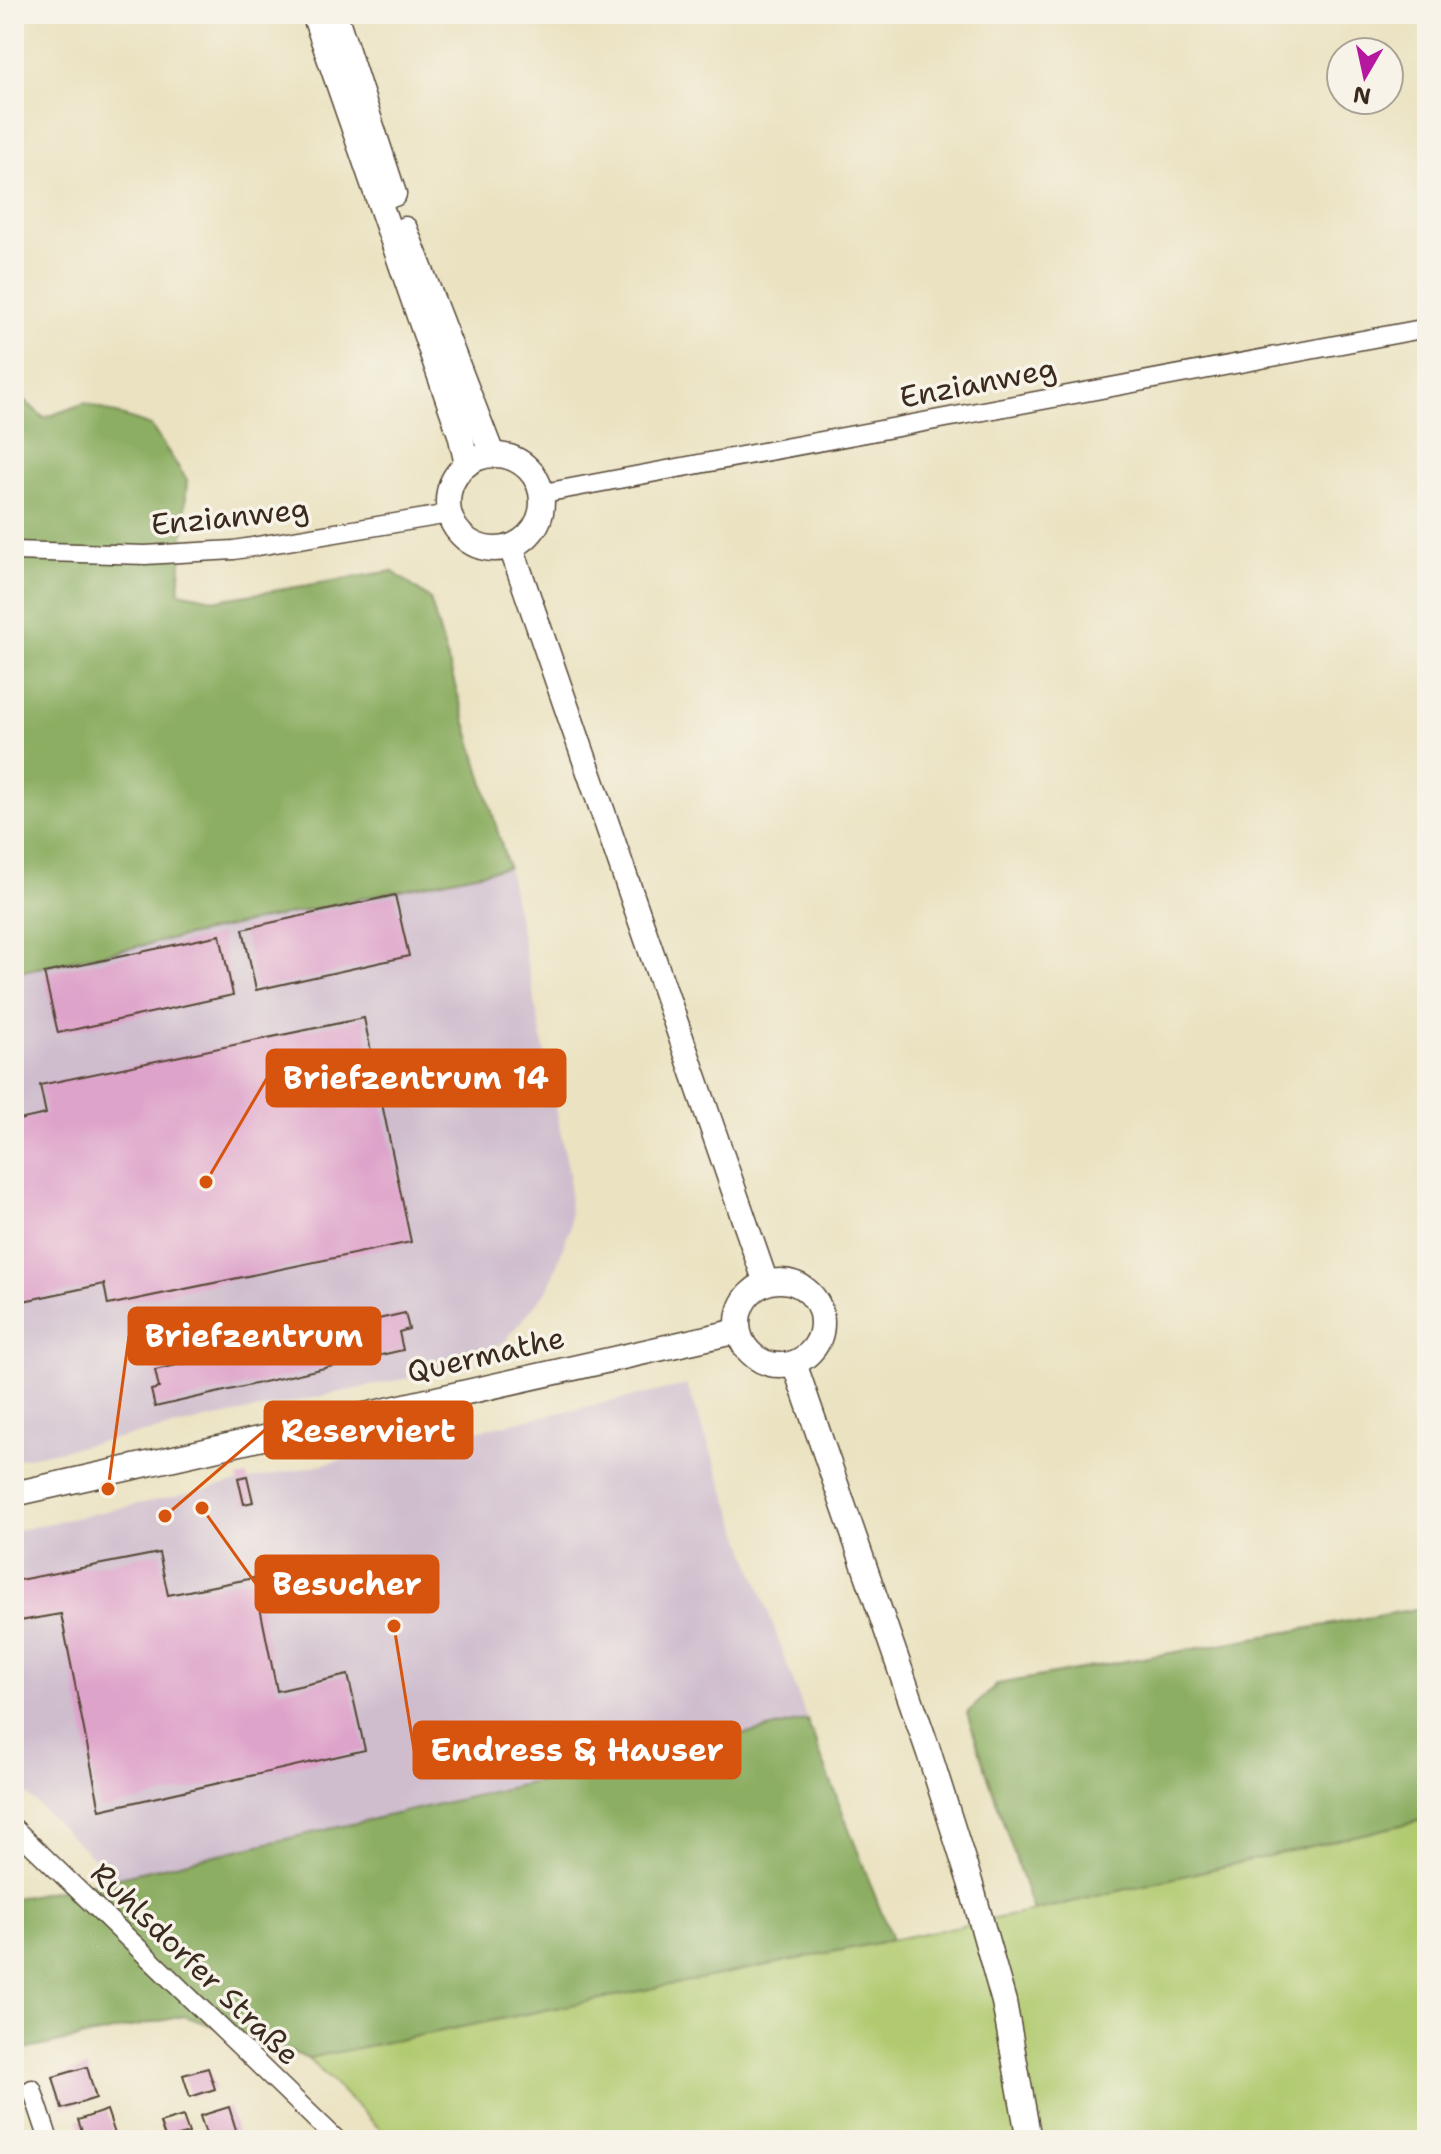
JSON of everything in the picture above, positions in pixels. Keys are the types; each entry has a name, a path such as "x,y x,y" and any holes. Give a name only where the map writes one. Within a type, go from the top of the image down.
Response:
{"main road":[{"path":"314,14 455,420 467,464"},
{"path":"335,14 403,224 492,454"},
{"path":"492,454 521,461 532,471 543,497 542,513 536,528 511,547 498,549 473,544 454,526 448,500 450,486 467,464 492,454"},
{"path":"511,547 766,1283"},
{"path":"766,1283 795,1283 808,1291 817,1302 822,1316 822,1331 817,1344 807,1356 794,1363 766,1363 753,1356 743,1345 738,1331 738,1319 747,1297 766,1283"},
{"name":"Quermathe","path":"14,1494 738,1331"},
{"path":"794,1363 929,1753 970,1882 1004,2002 1029,2140"}],"street":[{"name":"Enzianweg","path":"543,497 544,493 1427,328"},
{"name":"Enzianweg","path":"14,551 145,555 234,550 449,514"},
{"name":"Ruhlsdorfer Straße","path":"14,1828 337,2140"},
{"path":"32,2089 49,2140"}],"shaded area":[{"path":"508,867 569,1174 570,1228 548,1289 504,1342 437,1372 14,1460 14,973"},
{"path":"687,1385 807,1720 114,1878 14,1782 14,1531"}],"green space":[{"path":"14,391 44,418 85,403 151,426 187,480 179,592 218,600 392,571 430,599 508,867 14,973"},
{"path":"1427,1607 1427,1819 1033,1911 967,1713 998,1684"},
{"path":"807,1720 892,1940 308,2058 184,2016 14,2052 14,1898 75,1887"},
{"path":"1427,1819 1427,2140 391,2140 308,2058 1033,1911"}],"building":[{"path":"395,895 409,956 256,990 243,929"},
{"path":"220,935 233,995 58,1033 44,973"},
{"path":"364,1018 411,1242 108,1305 104,1284 14,1303 14,1121 46,1114 40,1085"},
{"path":"405,1313 409,1329 399,1332 403,1350 155,1407 151,1390 159,1388 155,1370"},
{"path":"247,1476 253,1502 244,1504 238,1478"},
{"path":"159,1553 168,1595 254,1578 277,1691 348,1675 365,1750 100,1810 61,1614 14,1622 14,1581"},
{"path":"87,2067 96,2098 62,2109 53,2077"},
{"path":"208,2068 215,2089 190,2097 183,2075"},
{"path":"229,2107 237,2133 208,2140 200,2116"},
{"path":"107,2110 117,2140 85,2140 78,2120"},
{"path":"183,2116 189,2133 166,2140 160,2123"}],"place":[{"name":"Briefzentrum 14","path":"206,1182"},
{"name":"Briefzentrum","path":"108,1489"},
{"name":"Besucher","path":"202,1508"},
{"name":"Reserviert","path":"165,1516"},
{"name":"Endress & Hauser","path":"394,1626"}]}
